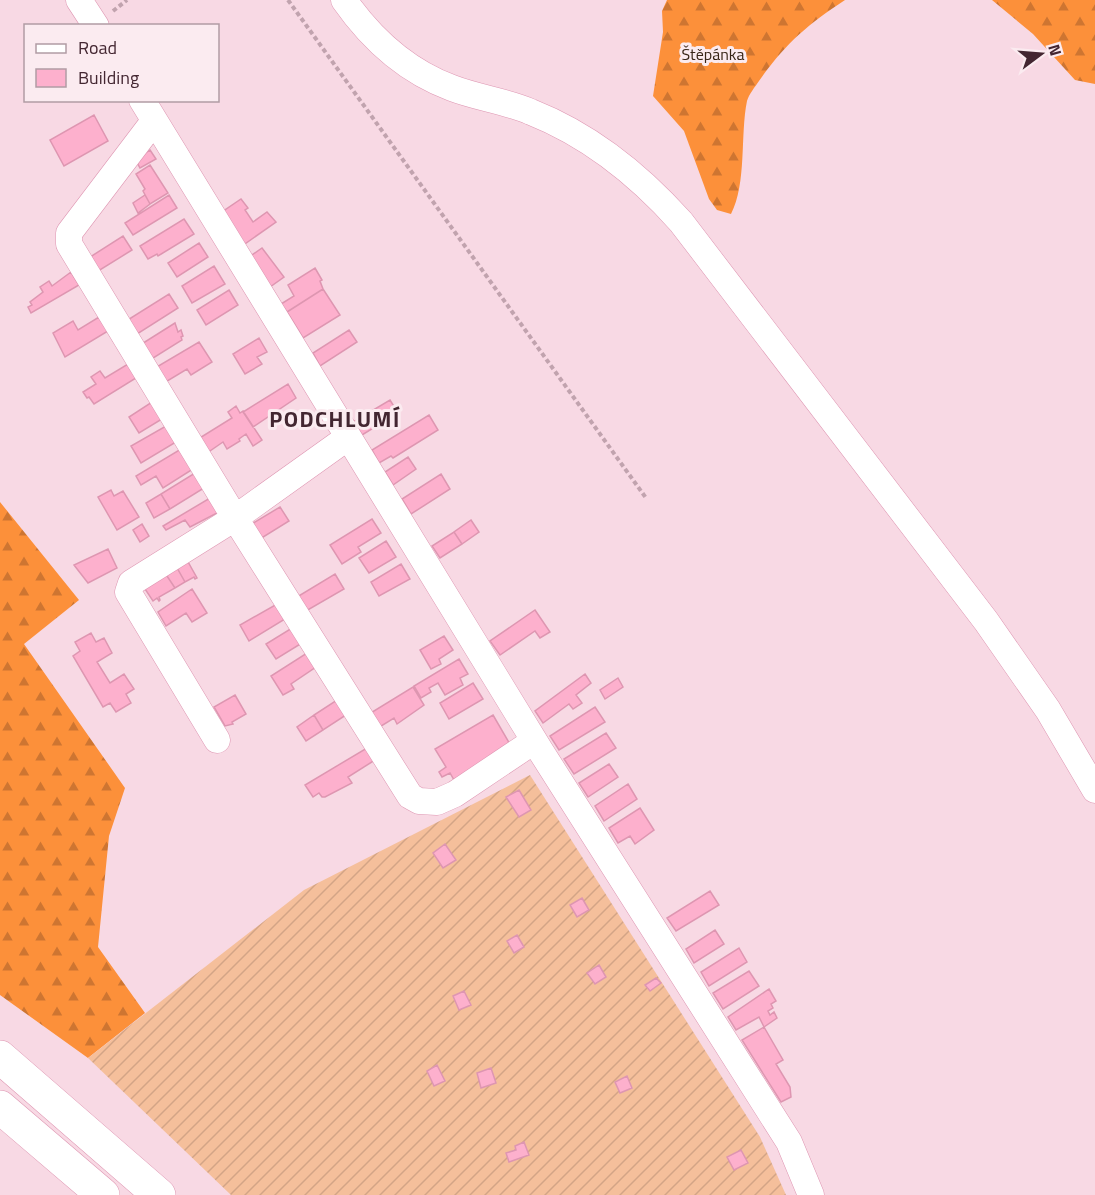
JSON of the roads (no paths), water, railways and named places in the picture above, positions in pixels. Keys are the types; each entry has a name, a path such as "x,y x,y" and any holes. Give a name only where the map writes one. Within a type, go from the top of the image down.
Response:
{"highway":[{"path":"0,1057 159,1195"},
{"path":"0,1107 103,1195"}],"street":[{"path":"79,0 95,24"},
{"path":"344,0 381,45 416,71 453,88 530,111 563,127 623,166 663,202 681,222 986,621 1048,710 1095,790"},
{"path":"534,741 455,794 436,802 418,801 410,796 235,518 69,244 69,232 148,111 534,741 789,1142 811,1195"},
{"path":"217,740 128,592 130,583 235,518 347,438"}],"district":[{"name":"PODCHLUMÍ","path":"335,419"}],"park label":[{"name":"Štěpánka","path":"713,54"}]}
